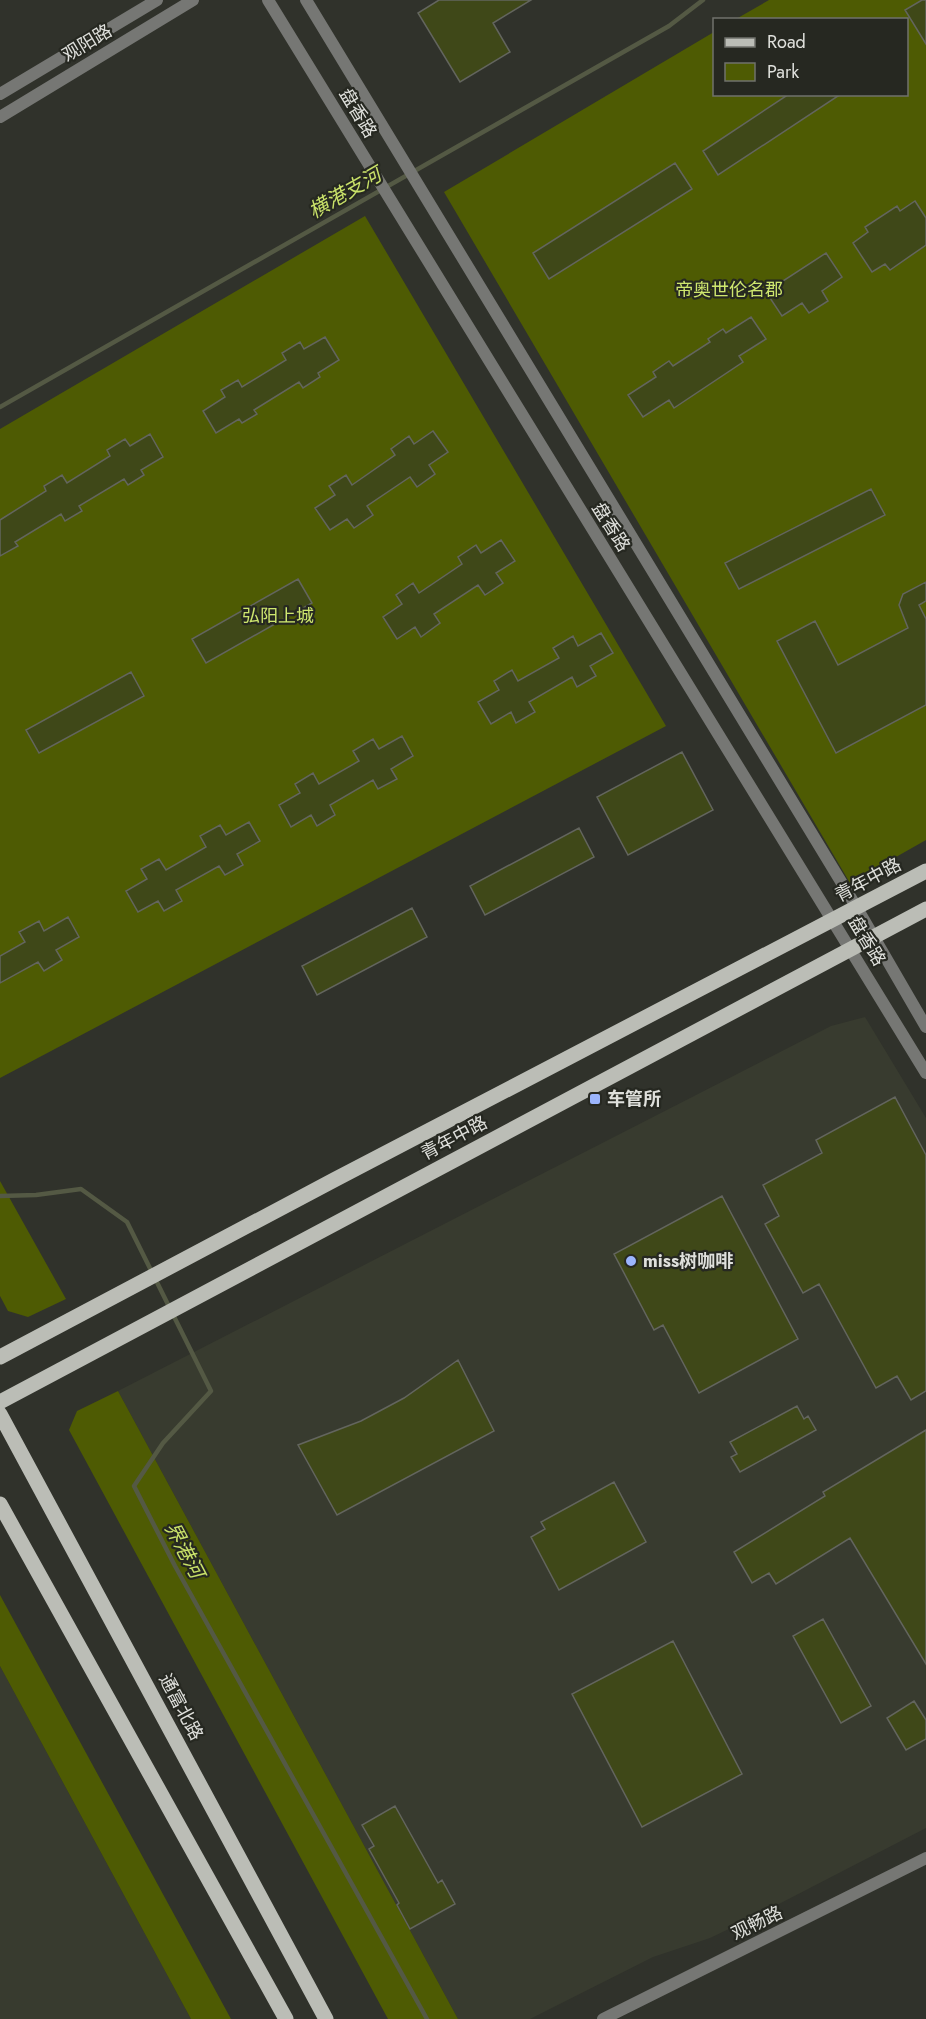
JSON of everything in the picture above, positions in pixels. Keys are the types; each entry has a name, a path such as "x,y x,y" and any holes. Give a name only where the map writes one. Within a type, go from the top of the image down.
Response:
{"main road":[{"name":"青年中路","path":"0,1357 926,871"},
{"name":"青年中路","path":"0,1402 926,909"},
{"name":"通富北路","path":"0,1414 326,2019"},
{"path":"0,1504 286,2019"}],"street":[{"name":"观阳路","path":"0,94 157,0"},
{"name":"观阳路","path":"0,117 193,0"},
{"name":"盘香路","path":"268,0 926,1073"},
{"name":"盘香路","path":"306,0 857,908 926,1027"},
{"name":"观畅路","path":"603,2019 926,1858"}],"shaded area":[{"path":"865,1017 926,1118 926,1828 752,1918 710,1938 653,1957 530,2019 458,2019 118,1391 831,1026"},
{"path":"0,1666 191,2019 0,2019"}],"green space":[{"name":"帝奥世伦名郡","path":"769,0 926,0 926,840 850,883 444,192 713,33 713,96 908,96 908,18 738,18"},
{"name":"弘阳上城","path":"365,216 666,726 0,1078 0,429"},
{"path":"0,1181 66,1299 28,1317 8,1311 0,1296"},
{"path":"118,1391 458,2019 388,2019 69,1430 77,1411"},
{"path":"0,1595 231,2019 191,2019 0,1666"}],"building":[{"path":"439,0 531,0 493,23 510,52 460,82 418,13"},
{"path":"926,0 926,44 905,10"},
{"path":"786,96 838,96 718,175 703,151"},
{"path":"675,163 692,189 549,279 533,253"},
{"path":"915,201 926,218 926,245 890,270 885,264 872,272 853,243 868,232 865,227 897,206 900,211"},
{"path":"826,253 842,277 822,291 828,301 809,313 802,303 782,316 766,292"},
{"path":"751,317 766,339 739,356 743,362 674,408 669,400 643,417 628,395 656,377 653,372 669,361 673,366 710,342 708,339 723,329 726,333"},
{"path":"325,337 339,360 318,373 320,377 303,388 299,382 254,410 257,414 242,423 239,419 216,433 203,411 225,397 221,390 238,380 242,387 286,360 282,353 300,342 304,349"},
{"path":"433,431 448,452 429,465 435,474 417,487 410,477 367,506 373,515 354,528 347,519 330,530 315,508 335,495 329,486 346,475 352,485 395,455 391,449 409,436 414,444"},
{"path":"150,434 163,457 141,470 144,475 128,485 124,479 79,506 82,511 65,521 61,514 15,542 18,546 0,556 0,520 46,491 44,486 62,475 67,483 110,456 107,450 125,439 130,446"},
{"path":"871,489 885,515 739,589 725,563"},
{"path":"501,540 515,561 496,573 503,583 485,595 478,585 434,614 440,623 421,637 415,627 397,639 383,617 402,604 396,595 413,583 419,593 462,564 458,557 476,545 481,553"},
{"path":"298,579 312,603 206,663 192,639"},
{"path":"926,582 926,601 919,605 926,619 926,705 836,753 777,641 815,621 838,665 908,628 899,605 903,594"},
{"path":"601,633 613,653 590,666 596,676 577,687 572,677 529,702 535,712 516,723 511,712 491,724 478,702 499,690 494,681 512,670 518,681 559,658 553,648 573,636 578,646"},
{"path":"131,672 144,696 39,753 26,730"},
{"path":"402,736 413,756 391,769 397,779 378,789 373,780 330,805 335,815 317,826 311,815 291,827 279,805 300,793 295,784 313,773 319,784 359,761 353,751 373,739 379,749"},
{"path":"682,752 713,810 628,855 597,797"},
{"path":"249,822 260,841 237,854 243,865 225,875 219,866 176,890 182,901 164,911 158,901 138,912 126,891 147,879 141,869 159,859 166,870 206,847 200,836 220,825 226,835"},
{"path":"579,828 594,857 485,915 470,886"},
{"path":"412,908 427,937 317,995 302,966"},
{"path":"68,917 79,937 56,950 62,960 44,971 38,962 0,983 0,956 25,942 19,932 39,921 44,931"},
{"path":"895,1097 926,1155 926,1391 911,1400 897,1376 876,1388 819,1284 803,1293 765,1224 779,1216 763,1185 822,1153 816,1140"},
{"path":"722,1196 798,1339 699,1393 663,1325 654,1330 614,1254"},
{"path":"458,1360 494,1431 337,1515 298,1445 361,1421 404,1398"},
{"path":"797,1406 804,1419 808,1416 816,1430 740,1472 731,1457 737,1454 730,1442"},
{"path":"926,1430 926,1664 850,1538 776,1584 769,1573 752,1583 734,1552 825,1496 823,1492"},
{"path":"614,1482 646,1542 559,1590 531,1537 545,1529 541,1522"},
{"path":"823,1619 871,1706 841,1723 793,1636"},
{"path":"673,1641 742,1774 642,1827 572,1694"},
{"path":"914,1701 926,1720 926,1739 906,1750 887,1718"},
{"path":"395,1806 438,1883 442,1880 455,1904 410,1929 397,1905 399,1903 369,1849 374,1846 362,1825"}],"waterway":[{"name":"横港支河","path":"0,407 669,26 703,0"},
{"name":"界港河","path":"0,1196 36,1195 81,1189 127,1222 211,1391 163,1443 134,1486 175,1566 427,2019"}],"place":[{"name":"车管所","path":"595,1099"},
{"name":"miss树咖啡","path":"631,1261"}]}
